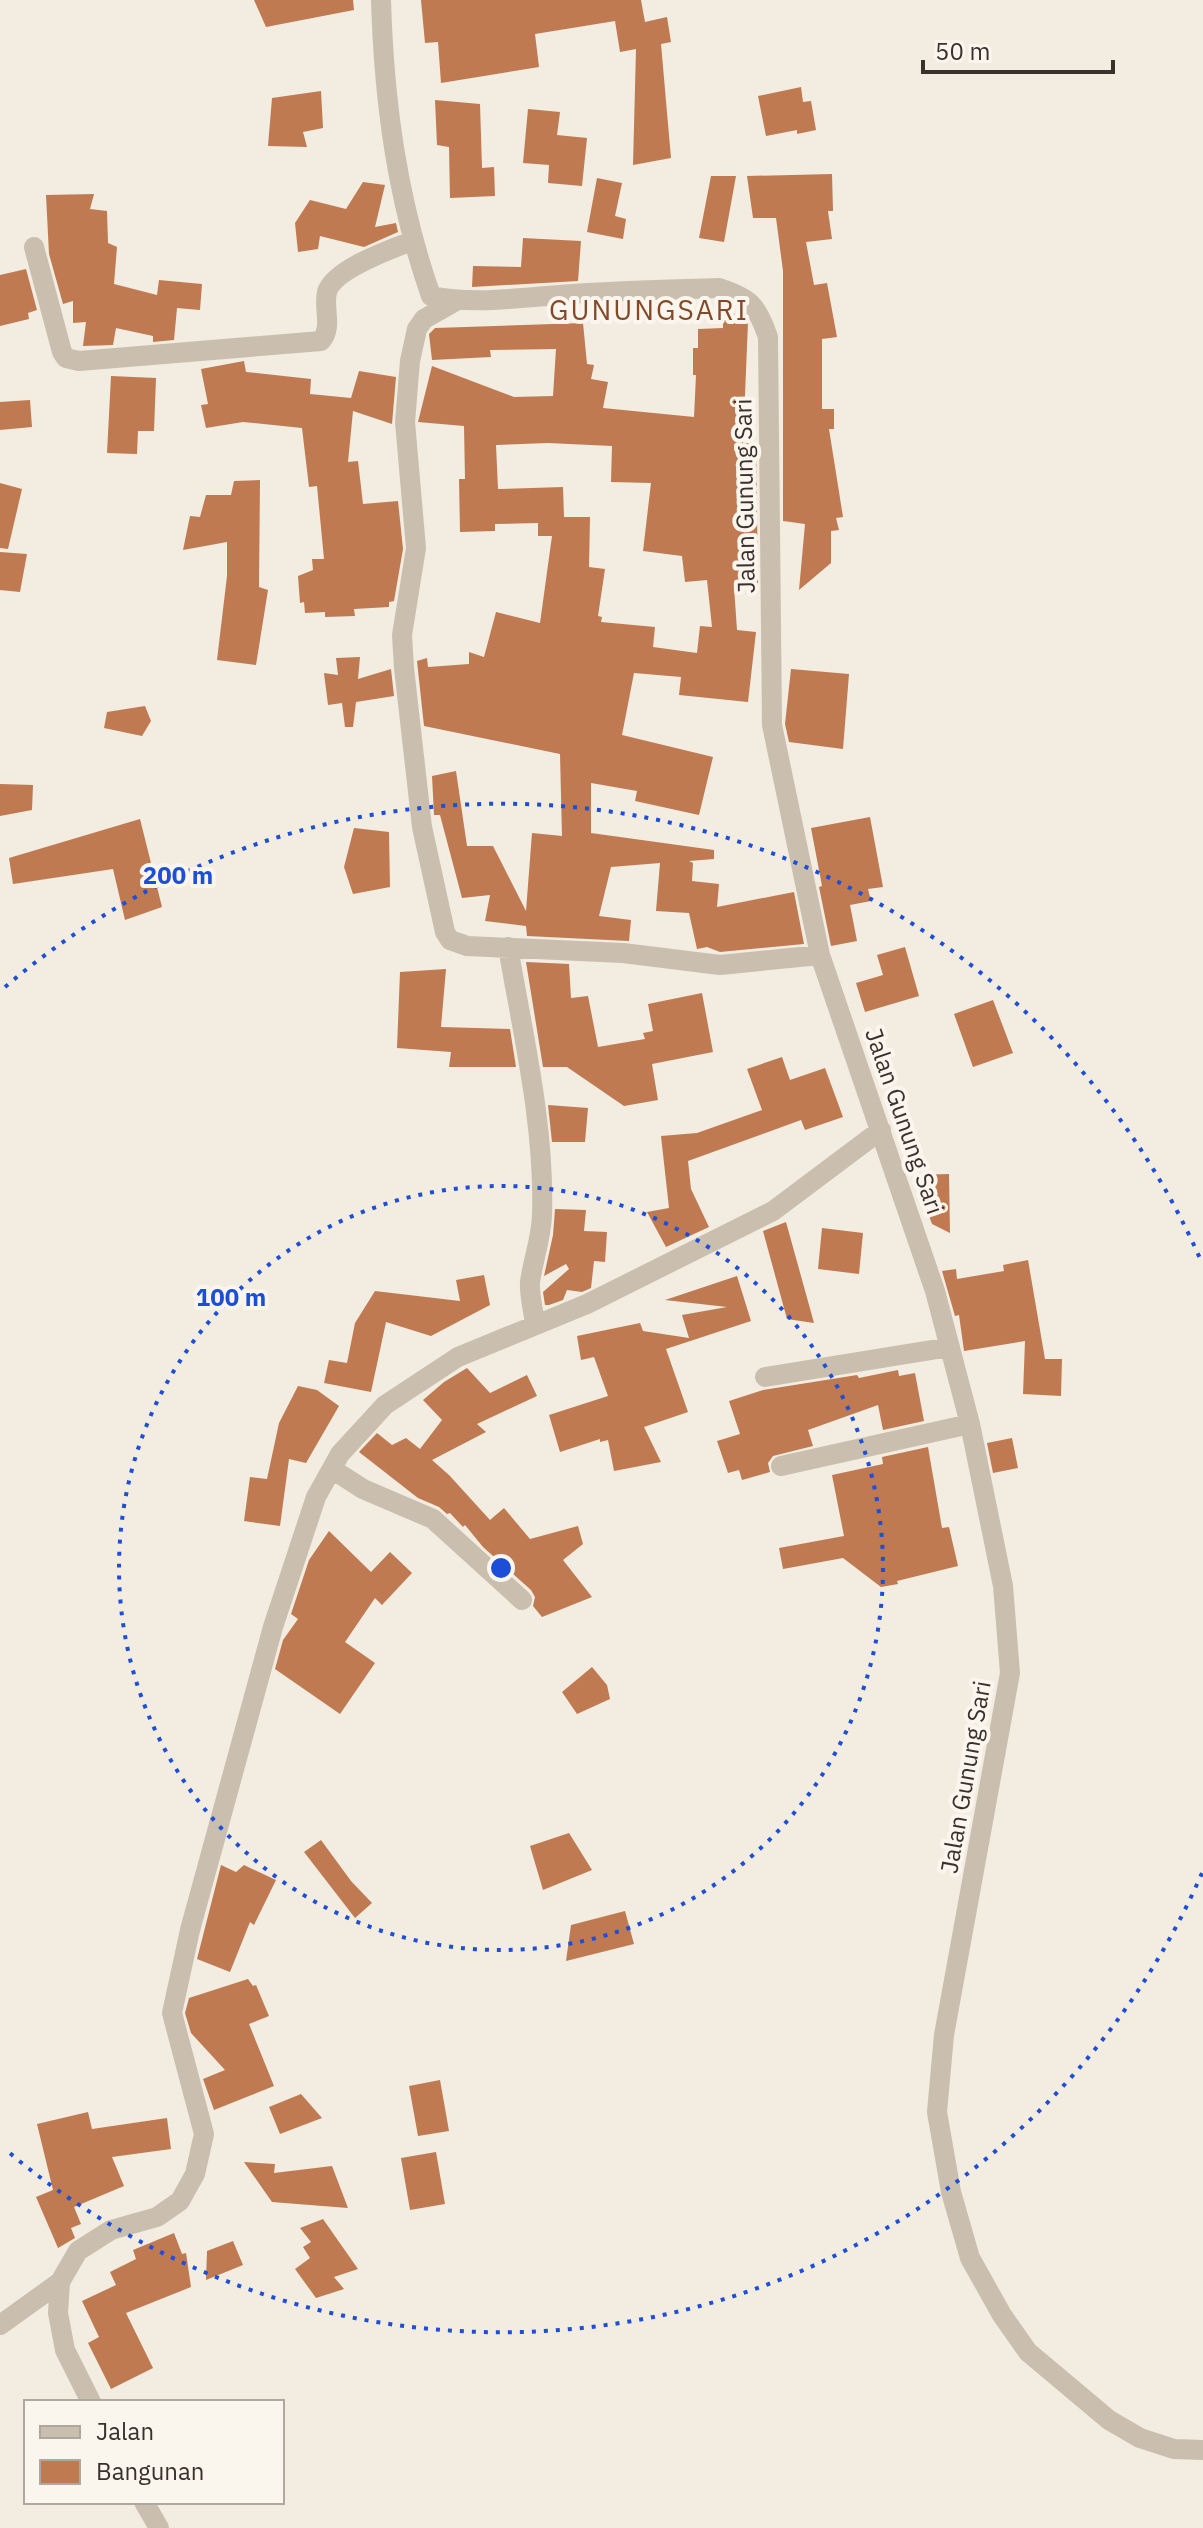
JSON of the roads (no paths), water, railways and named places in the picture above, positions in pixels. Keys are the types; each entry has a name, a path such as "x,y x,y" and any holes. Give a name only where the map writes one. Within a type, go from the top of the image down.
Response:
{"street":[{"path":"381,0 383,68 404,208 412,241 431,296 456,301"},
{"path":"34,247 62,352 66,358 79,361 321,341 327,328 327,294 333,283 372,256 412,241"},
{"name":"Jalan Gunung Sari","path":"456,301 719,288 743,295 760,313 768,337 772,725 820,955 935,1291 970,1424 1003,1586 1010,1673 944,2035 937,2112 951,2192 970,2258 1002,2315 1028,2352 1109,2420 1129,2432 1174,2449 1203,2450"},
{"path":"456,301 424,319 417,329 410,361 405,422 416,548 402,635 404,668 422,827 445,932 450,940 458,944 623,953 720,965 820,955"},
{"path":"508,947 533,1088 539,1147 542,1216 538,1255 530,1285 535,1325"},
{"path":"0,2325 60,2282 78,2251 111,2230 157,2217 180,2201 195,2174 204,2134 172,2013 190,1930 273,1627 316,1497 340,1454 385,1405 458,1357 587,1304 773,1211 881,1130"},
{"path":"765,1377 950,1347"},
{"path":"781,1466 970,1424"},
{"path":"332,1469 363,1489 433,1519 522,1600"},
{"path":"60,2282 58,2313 65,2350 90,2400"},
{"path":"145,2504 159,2528"}],"district":[{"name":"GUNUNGSARI","path":"649,309"}]}
